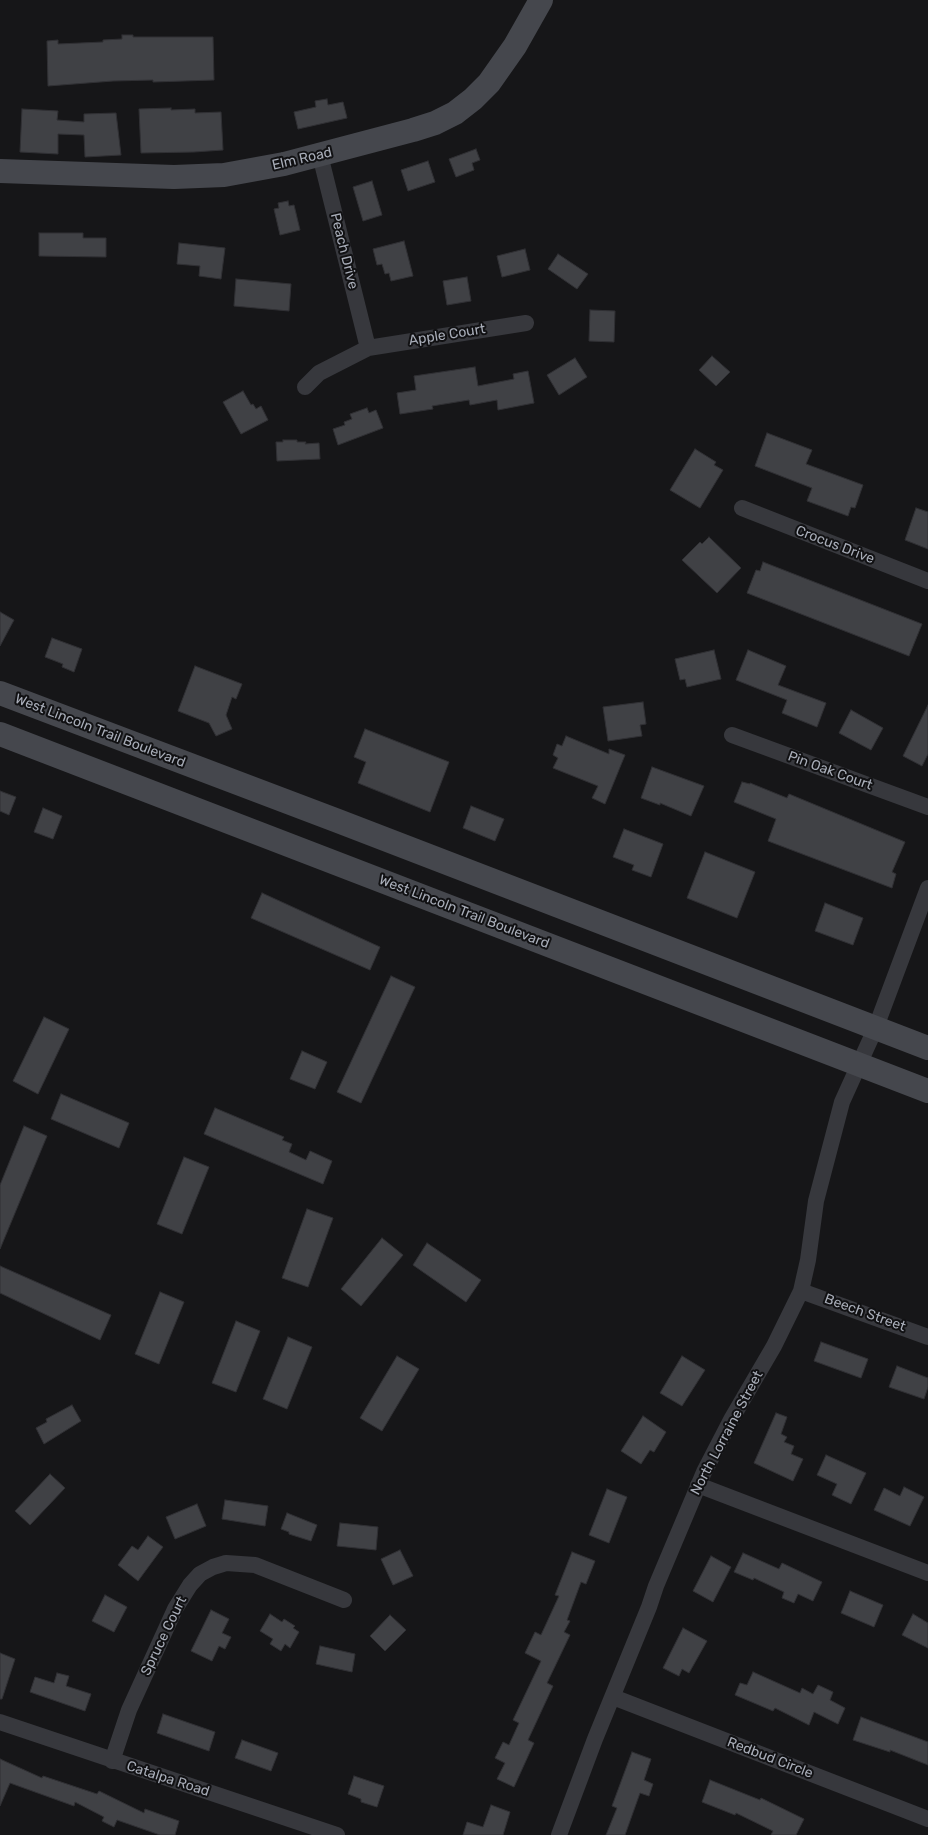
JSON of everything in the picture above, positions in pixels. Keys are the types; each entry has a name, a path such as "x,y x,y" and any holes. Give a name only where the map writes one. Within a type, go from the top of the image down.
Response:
{"main road":[{"name":"Elm Road","path":"0,172 174,177 224,175 320,155 413,130 435,123 455,113 473,100 489,83 515,46 541,0"},
{"name":"West Lincoln Trail Boulevard","path":"0,693 876,1026 928,1048"},
{"name":"West Lincoln Trail Boulevard","path":"0,734 928,1091"}],"street":[{"name":"Peach Drive","path":"320,155 368,348"},
{"name":"Apple Court","path":"305,387 319,373 368,348 526,323"},
{"name":"Crocus Drive","path":"742,508 928,581"},
{"name":"Pin Oak Court","path":"732,735 928,808"},
{"name":"North Lorraine Street","path":"559,1835 656,1586 698,1485 732,1418 774,1346 801,1291 816,1201 842,1102 876,1026 928,888"},
{"name":"Beech Street","path":"801,1291 928,1337"},
{"path":"698,1485 928,1573"},
{"name":"Spruce Court","path":"112,1761 129,1710 175,1609 190,1585 200,1574 226,1563 255,1566 344,1600"},
{"name":"Redbud Circle","path":"613,1697 928,1819"},
{"name":"Catalpa Road","path":"0,1722 296,1828 337,1835"}],"building":[{"path":"122,35 133,35 133,37 213,37 214,80 113,81 48,86 47,41 58,40 58,44 103,42 103,40 122,39"},
{"path":"327,99 328,105 343,102 347,118 298,129 294,112 316,107 315,101"},
{"path":"171,108 171,110 195,109 195,113 221,112 223,150 141,153 139,109"},
{"path":"22,109 58,111 57,120 84,122 84,114 116,113 121,155 85,157 84,135 58,134 58,154 20,152"},
{"path":"476,149 480,160 472,163 474,170 456,177 449,159"},
{"path":"428,161 435,182 408,191 401,170"},
{"path":"372,181 382,215 363,221 353,187"},
{"path":"288,201 289,206 294,205 300,230 280,235 274,209 279,208 278,203"},
{"path":"39,233 83,233 83,238 106,238 106,257 39,256"},
{"path":"404,241 413,276 391,281 389,273 385,274 382,264 377,265 373,249"},
{"path":"179,243 225,248 221,279 199,276 200,266 177,264"},
{"path":"525,249 530,270 502,277 497,256"},
{"path":"558,254 588,274 577,289 548,269"},
{"path":"467,277 471,301 447,305 443,281"},
{"path":"236,279 291,284 289,311 234,306"},
{"path":"590,310 615,311 614,342 589,341"},
{"path":"712,356 730,372 716,386 699,370"},
{"path":"575,358 587,377 559,395 547,375"},
{"path":"475,367 478,386 514,379 513,374 528,371 534,403 498,410 497,400 470,405 469,400 432,406 433,409 400,414 397,393 416,390 414,376"},
{"path":"243,391 251,405 253,404 256,409 261,406 268,420 241,434 223,402"},
{"path":"367,408 369,413 376,410 383,428 338,445 333,429 345,425 344,422 352,419 350,414"},
{"path":"767,433 812,450 806,464 863,485 855,508 851,507 848,516 807,501 812,488 755,466"},
{"path":"283,440 297,440 297,442 306,442 305,444 319,443 320,459 277,461 276,442 283,442"},
{"path":"695,449 716,462 714,465 723,470 700,508 670,490"},
{"path":"916,508 928,512 928,549 905,540"},
{"path":"709,537 741,568 717,593 682,560 700,542 702,544"},
{"path":"763,562 922,624 909,656 747,593 756,570 760,571"},
{"path":"0,612 14,620 0,646"},
{"path":"52,638 82,649 74,672 62,667 63,664 45,657"},
{"path":"714,650 721,679 687,687 685,679 680,680 675,659"},
{"path":"748,650 786,666 778,685 826,703 817,727 782,713 787,700 736,680"},
{"path":"195,666 242,684 236,699 232,697 226,715 232,729 216,736 209,723 178,711"},
{"path":"643,702 646,724 640,725 642,736 608,741 603,707"},
{"path":"928,705 928,754 922,766 903,756"},
{"path":"851,710 883,728 871,750 839,733"},
{"path":"365,729 449,762 430,812 358,783 366,762 354,757"},
{"path":"566,736 609,754 609,749 625,755 605,804 592,798 598,786 553,768 558,758 553,755 557,744 562,746"},
{"path":"652,767 704,786 691,816 660,803 660,805 641,798"},
{"path":"742,782 750,783 787,798 789,794 905,842 892,872 896,874 892,888 768,841 776,819 734,802"},
{"path":"0,791 16,797 9,815 0,811"},
{"path":"471,806 504,819 495,841 463,828"},
{"path":"43,808 62,816 53,839 34,832"},
{"path":"624,829 663,844 651,877 632,870 634,865 613,857"},
{"path":"705,852 755,872 737,918 687,898"},
{"path":"262,893 380,947 370,970 251,918"},
{"path":"825,903 863,918 853,945 815,931"},
{"path":"391,976 415,987 361,1103 337,1092"},
{"path":"44,1017 69,1029 38,1094 13,1081"},
{"path":"302,1051 327,1062 315,1089 290,1079"},
{"path":"61,1094 129,1123 119,1148 51,1119"},
{"path":"215,1108 284,1137 282,1140 292,1144 289,1152 306,1160 310,1151 332,1161 323,1184 204,1134"},
{"path":"24,1126 47,1136 0,1249 0,1185"},
{"path":"184,1157 209,1167 182,1234 157,1224"},
{"path":"307,1209 333,1218 308,1287 282,1278"},
{"path":"382,1238 403,1255 361,1306 341,1289"},
{"path":"427,1243 481,1280 466,1302 413,1265"},
{"path":"0,1266 111,1315 100,1340 0,1293"},
{"path":"160,1292 184,1302 159,1364 135,1354"},
{"path":"236,1321 260,1331 236,1392 212,1383"},
{"path":"288,1337 312,1347 287,1409 263,1399"},
{"path":"821,1342 868,1359 861,1378 814,1361"},
{"path":"397,1356 419,1369 382,1431 360,1418"},
{"path":"682,1356 705,1370 682,1406 660,1393"},
{"path":"897,1366 928,1378 928,1387 924,1399 889,1387"},
{"path":"72,1405 81,1421 44,1444 36,1428 47,1422 46,1419"},
{"path":"776,1413 787,1417 781,1434 787,1437 784,1442 794,1446 791,1454 803,1459 793,1481 754,1463"},
{"path":"643,1416 666,1432 654,1452 650,1450 641,1464 621,1451"},
{"path":"826,1455 866,1473 851,1504 832,1495 837,1484 817,1475"},
{"path":"50,1474 65,1488 30,1525 15,1511"},
{"path":"904,1487 924,1497 910,1526 874,1510 884,1488 900,1496"},
{"path":"607,1489 627,1497 609,1543 589,1535"},
{"path":"225,1500 268,1506 265,1526 222,1519"},
{"path":"197,1504 206,1526 175,1539 166,1517"},
{"path":"287,1513 317,1525 311,1541 289,1534 289,1532 281,1529"},
{"path":"340,1523 378,1527 376,1550 337,1546"},
{"path":"148,1536 163,1547 138,1581 118,1565 132,1546 138,1550"},
{"path":"400,1550 413,1576 393,1585 381,1559"},
{"path":"572,1552 595,1561 586,1584 581,1582 567,1620 570,1621 564,1632 570,1635 547,1683 553,1686 528,1740 534,1743 514,1787 497,1779 505,1763 495,1758 503,1742 509,1745 519,1723 513,1720 541,1661 525,1653 535,1632 541,1635 559,1596 555,1595"},
{"path":"743,1553 779,1569 782,1563 822,1582 813,1601 798,1594 794,1603 782,1598 784,1592 754,1578 753,1580 734,1572"},
{"path":"711,1556 731,1567 713,1602 693,1591"},
{"path":"850,1591 883,1605 874,1627 841,1613"},
{"path":"105,1595 127,1607 114,1632 92,1621"},
{"path":"211,1610 229,1619 222,1633 231,1637 225,1649 219,1646 212,1661 191,1651"},
{"path":"270,1614 282,1622 284,1619 295,1626 293,1628 299,1632 290,1648 285,1644 281,1651 270,1644 273,1639 260,1631"},
{"path":"913,1614 928,1623 928,1648 902,1635"},
{"path":"390,1615 406,1630 385,1651 370,1636"},
{"path":"683,1628 707,1641 689,1673 682,1669 679,1676 663,1668"},
{"path":"320,1646 355,1654 352,1672 316,1664"},
{"path":"0,1653 15,1659 2,1699 0,1699"},
{"path":"753,1672 800,1693 802,1688 813,1694 818,1685 833,1692 830,1700 845,1708 838,1724 814,1712 809,1725 775,1708 773,1711 735,1695 740,1683 747,1685"},
{"path":"57,1673 69,1676 66,1686 91,1694 85,1711 30,1692 35,1677 54,1683"},
{"path":"163,1714 215,1732 209,1751 157,1733"},
{"path":"861,1717 928,1742 928,1765 890,1750 890,1752 853,1740"},
{"path":"242,1740 278,1753 271,1771 235,1758"},
{"path":"632,1752 651,1759 644,1780 653,1784 649,1796 640,1793 625,1835 606,1835 617,1808 612,1806"},
{"path":"0,1759 42,1778 43,1776 97,1794 99,1791 144,1813 145,1809 179,1821 175,1835 160,1835 117,1820 114,1827 102,1821 104,1817 75,1802 74,1806 10,1783 0,1806"},
{"path":"354,1776 384,1786 377,1807 361,1802 361,1799 348,1794"},
{"path":"710,1780 760,1800 761,1798 804,1819 796,1835 771,1835 773,1831 736,1813 735,1815 702,1802"},
{"path":"491,1805 510,1812 503,1835 463,1835 467,1822 483,1827"}]}
